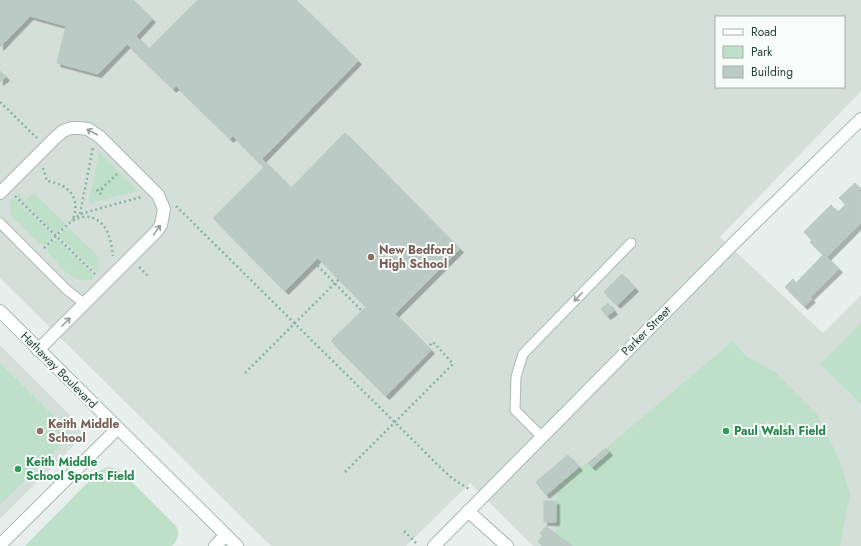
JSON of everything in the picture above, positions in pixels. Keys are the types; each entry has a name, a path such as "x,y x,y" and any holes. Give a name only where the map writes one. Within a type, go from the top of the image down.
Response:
{"main road":[{"name":"Parker Street","path":"434,546 735,242 861,119"},
{"path":"3,190 64,131 71,128 80,128 88,129 100,137 158,195 164,209 161,225 152,237 38,350"},
{"name":"Hathaway Boulevard","path":"0,312 237,546"},
{"path":"0,545 118,428"},
{"path":"468,511 507,546"},
{"path":"215,546 226,535"}],"lane":[{"path":"0,223 67,290 85,304"},
{"path":"542,437 515,410 516,377 523,354 631,243"}],"path":[{"path":"0,102 37,138"},
{"path":"80,214 93,147"},
{"path":"38,155 47,181 60,184 72,194 76,208 71,222"},
{"path":"3,190 56,236 105,284"},
{"path":"44,248 80,214 143,197"},
{"path":"174,204 443,470 453,479 469,489"},
{"path":"71,222 81,217 91,218 101,222 111,242 116,273"},
{"path":"314,262 362,311"},
{"path":"139,267 149,277"},
{"path":"245,373 339,279"},
{"path":"345,472 453,364 433,342 428,347"},
{"path":"404,531 416,543"}],"shaded area":[{"name":"New Bedford High School","path":"0,0 861,0 861,91 720,237 823,333 861,295 861,546 533,546 470,483 406,546 271,546 0,278"},
{"name":"Keith Middle School Sports Field","path":"0,345 77,422 81,434 75,444 0,519"}],"green space":[{"path":"99,152 138,191 89,203"},
{"path":"18,192 25,201 34,193 66,224 56,234 18,197"},
{"path":"11,199 16,200 54,236 46,244 40,244 11,215"},
{"path":"68,227 98,256 99,272 95,271 59,236"},
{"path":"57,239 93,274 93,279 79,280 73,277 68,274 48,253 48,246"},
{"path":"861,323 861,404 820,364"},
{"name":"Paul Walsh Field","path":"733,341 746,356 775,372 817,414 840,461 850,495 840,546 572,546 556,534 556,501 558,485 579,467 588,463"},
{"name":"Keith Middle School Sports Field","path":"0,363 72,434 0,505"},
{"path":"108,467 118,469 123,473 176,526 178,537 172,546 25,546 99,471"}],"building":[{"name":"New Bedford High School","path":"0,0 133,0 152,19 136,36 149,49 198,0 296,0 358,61 262,159 291,188 345,133 460,249 395,314 431,350 386,396 331,341 366,307 318,258 285,291 213,218 264,167 233,136 230,139 176,86 173,89 127,44 98,74 57,63 66,26 30,16 0,47"},
{"path":"0,71 6,77 0,82"},
{"path":"855,183 861,189 859,190 861,192 861,223 827,257 839,269 810,297 812,299 804,306 785,287 793,279 796,283 823,255 810,242 812,240 804,232 831,205 838,212 846,204 839,198"},
{"path":"622,274 635,288 617,305 604,292"},
{"path":"608,303 614,311 607,316 601,309"},
{"path":"606,448 609,452 592,467 588,463"},
{"path":"568,455 579,467 546,495 536,482"},
{"path":"544,501 556,501 556,522 544,522"},
{"path":"546,526 572,546 543,546 538,542 543,536 540,533"}],"place":[{"name":"New Bedford High School","path":"371,257"},
{"name":"Keith Middle School","path":"40,431"},
{"name":"Paul Walsh Field","path":"726,431"},
{"name":"Keith Middle School Sports Field","path":"18,469"}]}
